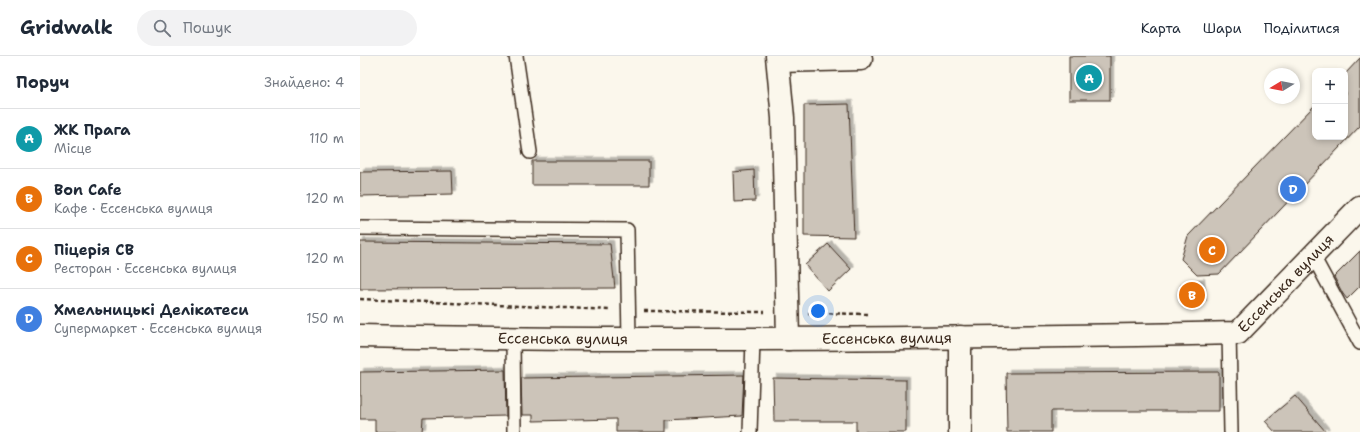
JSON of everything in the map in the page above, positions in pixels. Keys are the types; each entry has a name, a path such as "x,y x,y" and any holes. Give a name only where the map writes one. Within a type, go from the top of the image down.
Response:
{"street":[{"path":"788,339 783,118 777,59 861,59"},
{"name":"Ессенська вулиця","path":"360,336 513,339 753,340 1238,333 1360,207"},
{"path":"960,337 960,432"}],"lane":[{"path":"516,56 530,152"},
{"path":"360,228 627,230 628,339"},
{"path":"1313,256 1360,343"},
{"path":"1229,333 1231,432"},
{"path":"513,339 514,432"},
{"path":"750,432 753,340"}],"building":[{"path":"1069,56 1110,56 1110,100 1069,100"},
{"path":"1360,58 1360,126 1348,139 1348,104 1348,71"},
{"path":"849,104 854,237 804,236 804,105"},
{"path":"1312,108 1312,140 1347,140 1219,274 1197,275 1181,259 1188,236"},
{"path":"532,161 649,161 649,185 532,185"},
{"path":"754,170 755,201 734,202 733,172"},
{"path":"452,171 453,194 360,196 360,172"},
{"path":"360,242 610,244 615,288 360,289"},
{"path":"828,244 851,269 828,291 805,265"},
{"path":"1360,251 1360,286 1347,299 1334,277"},
{"path":"1201,282 1203,304 1183,307 1181,285"},
{"path":"505,370 506,416 423,418 422,432 375,432 375,419 360,419 360,372"},
{"path":"1219,372 1219,411 1051,411 1051,432 1007,432 1006,373"},
{"path":"744,375 742,416 666,420 666,432 616,432 616,419 533,421 533,415 522,415 521,378"},
{"path":"773,378 906,380 906,432 856,432 856,421 774,421"},
{"path":"1295,396 1326,432 1275,432 1265,421"}],"place":[{"name":"ЖК Прага","path":"1089,78"},
{"name":"Хмельницькі Делікатеси","path":"1293,189"},
{"name":"Піцерія СВ","path":"1212,250"},
{"name":"Bon Cafe","path":"1192,295"}]}
